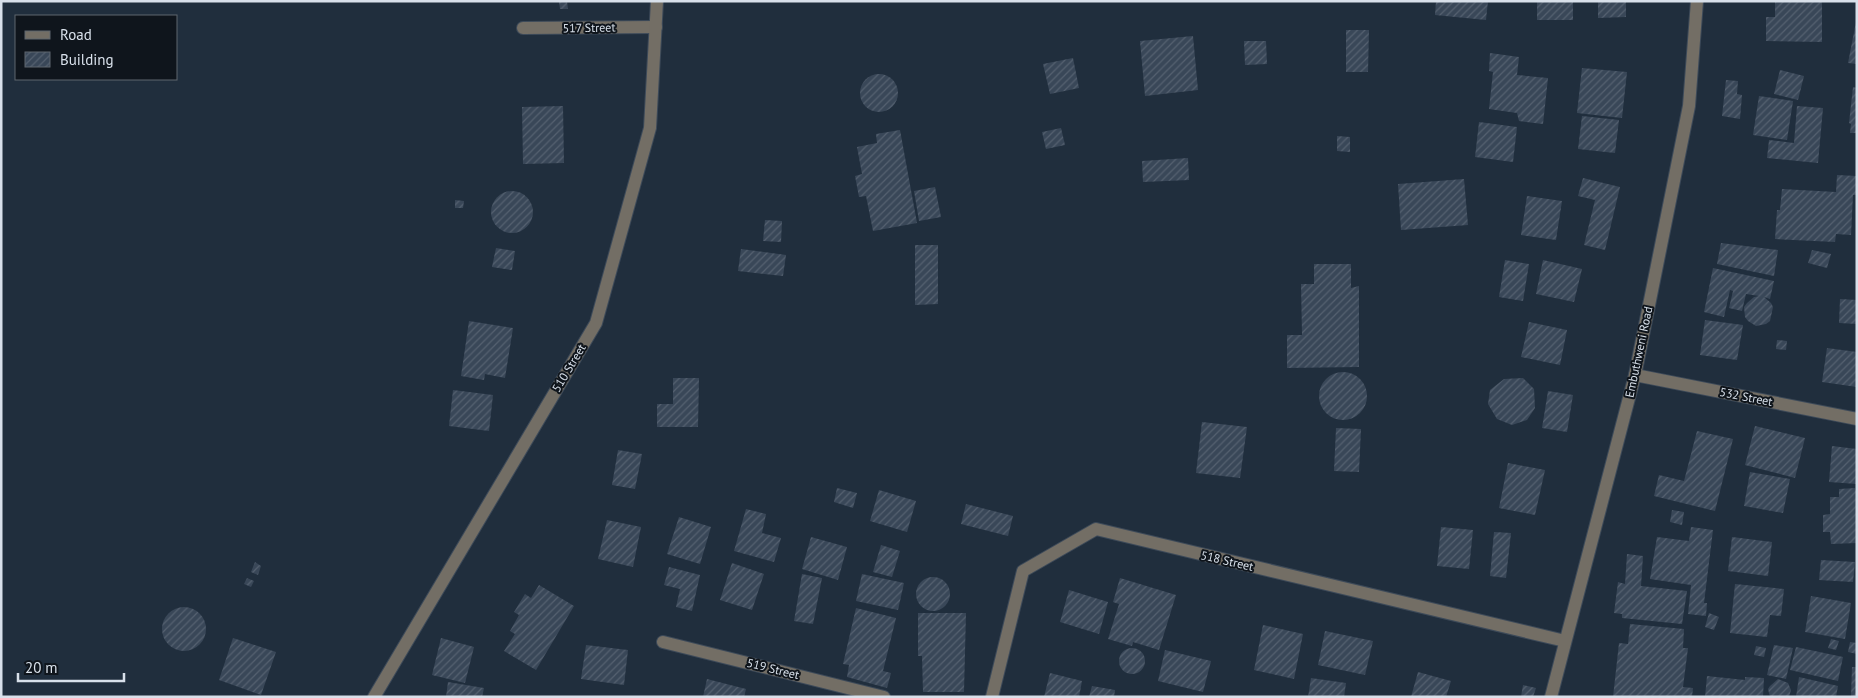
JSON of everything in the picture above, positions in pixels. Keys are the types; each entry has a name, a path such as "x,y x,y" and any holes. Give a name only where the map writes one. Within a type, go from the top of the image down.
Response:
{"street":[{"name":"510 Street","path":"374,697 596,322 650,128 657,1"},
{"name":"Embuthweni Road","path":"1551,697 1635,375 1689,106 1697,1"},
{"name":"517 Street","path":"523,28 656,27"},
{"name":"532 Street","path":"1635,375 1857,419"},
{"name":"518 Street","path":"992,697 1023,571 1096,530 1565,641"},
{"name":"519 Street","path":"663,642 884,697"}],"building":[{"path":"567,1 568,9 560,9 559,2"},
{"path":"1436,1 1488,1 1486,20 1435,15"},
{"path":"1537,1 1573,1 1573,20 1537,20"},
{"path":"1598,1 1626,1 1626,17 1598,18"},
{"path":"1775,1 1822,1 1822,42 1766,41 1766,17 1775,17"},
{"path":"1857,22 1857,64 1848,63"},
{"path":"1346,30 1369,30 1368,72 1346,72"},
{"path":"1193,36 1198,90 1145,96 1140,41"},
{"path":"1244,41 1266,41 1267,64 1245,65"},
{"path":"1490,53 1519,57 1517,75 1548,78 1543,124 1519,121 1517,113 1489,109 1493,72 1489,71"},
{"path":"1073,58 1079,88 1050,94 1043,64"},
{"path":"1582,68 1627,72 1622,118 1577,113"},
{"path":"1780,70 1804,76 1798,100 1774,94"},
{"path":"879,74 892,80 898,93 892,106 879,112 866,106 860,93 866,80"},
{"path":"1726,80 1738,81 1737,94 1742,95 1740,119 1722,116"},
{"path":"1853,87 1857,88 1857,133 1850,133 1851,124 1849,123"},
{"path":"1759,96 1793,101 1787,140 1753,135"},
{"path":"563,106 564,163 523,164 522,107"},
{"path":"1797,106 1823,108 1818,163 1767,158 1769,140 1794,143"},
{"path":"1582,116 1619,120 1615,153 1578,149"},
{"path":"1479,122 1517,127 1513,162 1475,157"},
{"path":"1061,128 1065,145 1046,149 1042,132"},
{"path":"900,130 917,223 873,231 866,196 859,197 855,176 862,174 857,147 877,143 876,134"},
{"path":"1337,136 1350,137 1350,152 1337,151"},
{"path":"1188,158 1189,180 1143,182 1142,161"},
{"path":"1837,175 1857,176 1857,195 1853,195 1851,235 1836,234 1835,242 1775,239 1777,210 1780,210 1782,189 1836,192"},
{"path":"1583,178 1620,187 1605,250 1584,245 1595,200 1578,196"},
{"path":"1464,179 1468,225 1401,230 1398,184"},
{"path":"935,187 941,217 919,221 914,191"},
{"path":"508,191 516,191 527,197 533,212 527,227 516,233 508,233 497,227 491,216 491,208 497,197"},
{"path":"1527,196 1562,201 1556,240 1521,235"},
{"path":"455,200 464,201 463,208 455,208"},
{"path":"765,220 782,221 781,242 763,241"},
{"path":"1721,243 1778,250 1774,276 1717,264"},
{"path":"915,245 938,245 938,304 915,305"},
{"path":"496,248 515,251 512,270 492,267"},
{"path":"741,249 786,255 783,276 738,271"},
{"path":"1812,250 1831,254 1827,268 1808,263"},
{"path":"1505,260 1529,264 1523,301 1499,297"},
{"path":"1543,260 1582,269 1574,302 1536,294"},
{"path":"1314,264 1351,264 1351,288 1359,286 1359,367 1287,368 1287,335 1302,335 1301,284 1314,284"},
{"path":"1713,268 1774,281 1770,299 1764,297 1773,307 1770,321 1756,326 1745,317 1744,307 1754,297 1759,296 1746,294 1742,311 1729,308 1733,291 1730,290 1724,317 1704,312"},
{"path":"1840,299 1857,300 1857,324 1839,323"},
{"path":"1705,320 1743,325 1737,360 1700,355"},
{"path":"469,321 513,328 505,378 485,374 484,380 461,376"},
{"path":"1529,322 1567,330 1560,365 1521,357"},
{"path":"1777,340 1787,341 1786,350 1776,349"},
{"path":"1827,348 1857,352 1857,387 1822,382"},
{"path":"1338,372 1348,372 1360,379 1367,391 1367,401 1360,413 1348,420 1338,420 1330,416 1323,409 1319,401 1319,391 1323,383 1330,376"},
{"path":"673,378 699,378 698,427 657,427 657,404 673,404"},
{"path":"1523,378 1534,389 1535,408 1527,420 1512,425 1497,419 1488,404 1490,390 1504,379"},
{"path":"453,390 493,395 489,431 449,426"},
{"path":"1548,391 1573,395 1567,432 1542,428"},
{"path":"1202,422 1247,427 1240,478 1196,473"},
{"path":"1755,426 1805,438 1795,478 1745,465"},
{"path":"1336,428 1361,429 1359,472 1334,471"},
{"path":"1697,431 1733,439 1715,511 1654,496 1659,475 1684,481"},
{"path":"1832,446 1857,449 1857,484 1829,482"},
{"path":"618,450 642,454 635,489 612,485"},
{"path":"1508,463 1545,470 1535,515 1499,508"},
{"path":"1750,472 1790,479 1783,513 1744,506"},
{"path":"837,488 857,493 853,508 834,502"},
{"path":"1855,488 1857,496 1857,543 1831,544 1830,532 1823,532 1823,515 1830,514 1830,497 1839,497 1839,489"},
{"path":"879,490 916,501 907,532 870,521"},
{"path":"966,504 1013,516 1008,536 961,524"},
{"path":"746,509 766,514 762,533 781,538 774,562 734,551"},
{"path":"1672,510 1684,512 1682,525 1670,522"},
{"path":"679,517 711,527 700,564 667,554"},
{"path":"607,520 641,527 633,567 598,559"},
{"path":"1441,527 1473,530 1469,569 1437,566"},
{"path":"1691,527 1713,530 1704,603 1707,603 1706,616 1688,614 1691,585 1650,579 1657,537 1689,541"},
{"path":"1494,532 1511,533 1506,578 1490,576"},
{"path":"811,537 847,547 838,580 802,569"},
{"path":"1732,537 1772,542 1768,576 1728,571"},
{"path":"881,545 900,551 892,577 873,572"},
{"path":"1627,554 1643,556 1641,586 1687,591 1682,624 1622,618 1622,614 1614,613 1618,582 1625,584"},
{"path":"1821,560 1855,562 1853,582 1819,580"},
{"path":"255,562 261,566 258,575 251,572"},
{"path":"732,563 764,574 752,610 720,600"},
{"path":"669,567 700,575 692,611 676,607 680,589 664,585"},
{"path":"802,574 822,578 813,624 794,621"},
{"path":"862,574 904,583 898,610 856,601"},
{"path":"933,577 945,582 950,594 945,606 933,611 921,606 916,594 921,582"},
{"path":"247,578 254,581 251,587 244,584"},
{"path":"1120,578 1176,595 1159,650 1133,642 1132,646 1108,639 1119,604 1113,602"},
{"path":"1735,584 1784,589 1781,616 1770,615 1767,637 1730,633"},
{"path":"539,585 574,606 536,670 504,651 515,634 510,631 519,615 514,612 525,594 531,598"},
{"path":"1069,590 1108,602 1099,634 1060,622"},
{"path":"1811,596 1851,603 1845,639 1805,632"},
{"path":"184,607 196,611 202,617 206,629 202,641 196,647 184,651 172,647 166,641 162,629 166,617 172,611"},
{"path":"856,608 896,618 883,671 891,673 887,688 847,677 849,665 843,664"},
{"path":"918,613 966,613 964,692 923,692 922,656 918,656"},
{"path":"1709,613 1719,617 1714,630 1705,627"},
{"path":"1630,624 1684,629 1683,648 1688,648 1683,687 1693,688 1692,697 1613,697 1619,643 1628,644"},
{"path":"1263,625 1303,634 1294,679 1254,670"},
{"path":"1325,631 1373,641 1365,675 1318,665"},
{"path":"233,638 276,652 261,695 219,680"},
{"path":"441,638 474,647 465,683 432,675"},
{"path":"1831,639 1839,641 1836,650 1828,648"},
{"path":"1850,642 1857,643 1857,654 1848,652"},
{"path":"586,645 628,650 624,685 581,679"},
{"path":"1774,645 1793,648 1786,679 1767,675"},
{"path":"1756,646 1766,648 1764,657 1754,655"},
{"path":"1796,647 1843,657 1838,681 1790,670"},
{"path":"1132,648 1141,652 1145,661 1141,670 1132,674 1123,670 1119,661 1123,652"},
{"path":"1165,650 1211,661 1203,692 1158,681"},
{"path":"1852,667 1857,667 1857,697 1851,697"},
{"path":"1418,672 1451,681 1446,697 1411,697"},
{"path":"1050,673 1082,681 1079,697 1044,697"},
{"path":"1707,676 1745,680 1745,677 1764,678 1763,697 1705,697"},
{"path":"1799,677 1838,686 1836,697 1796,697"},
{"path":"1311,678 1346,683 1344,697 1308,697"},
{"path":"707,679 746,689 744,697 703,697"},
{"path":"1778,679 1788,683 1791,690 1789,697 1770,697 1768,689"},
{"path":"448,682 484,688 482,697 446,697"},
{"path":"1523,685 1536,688 1533,697 1521,697"},
{"path":"1092,686 1115,690 1114,697 1089,697"}]}
